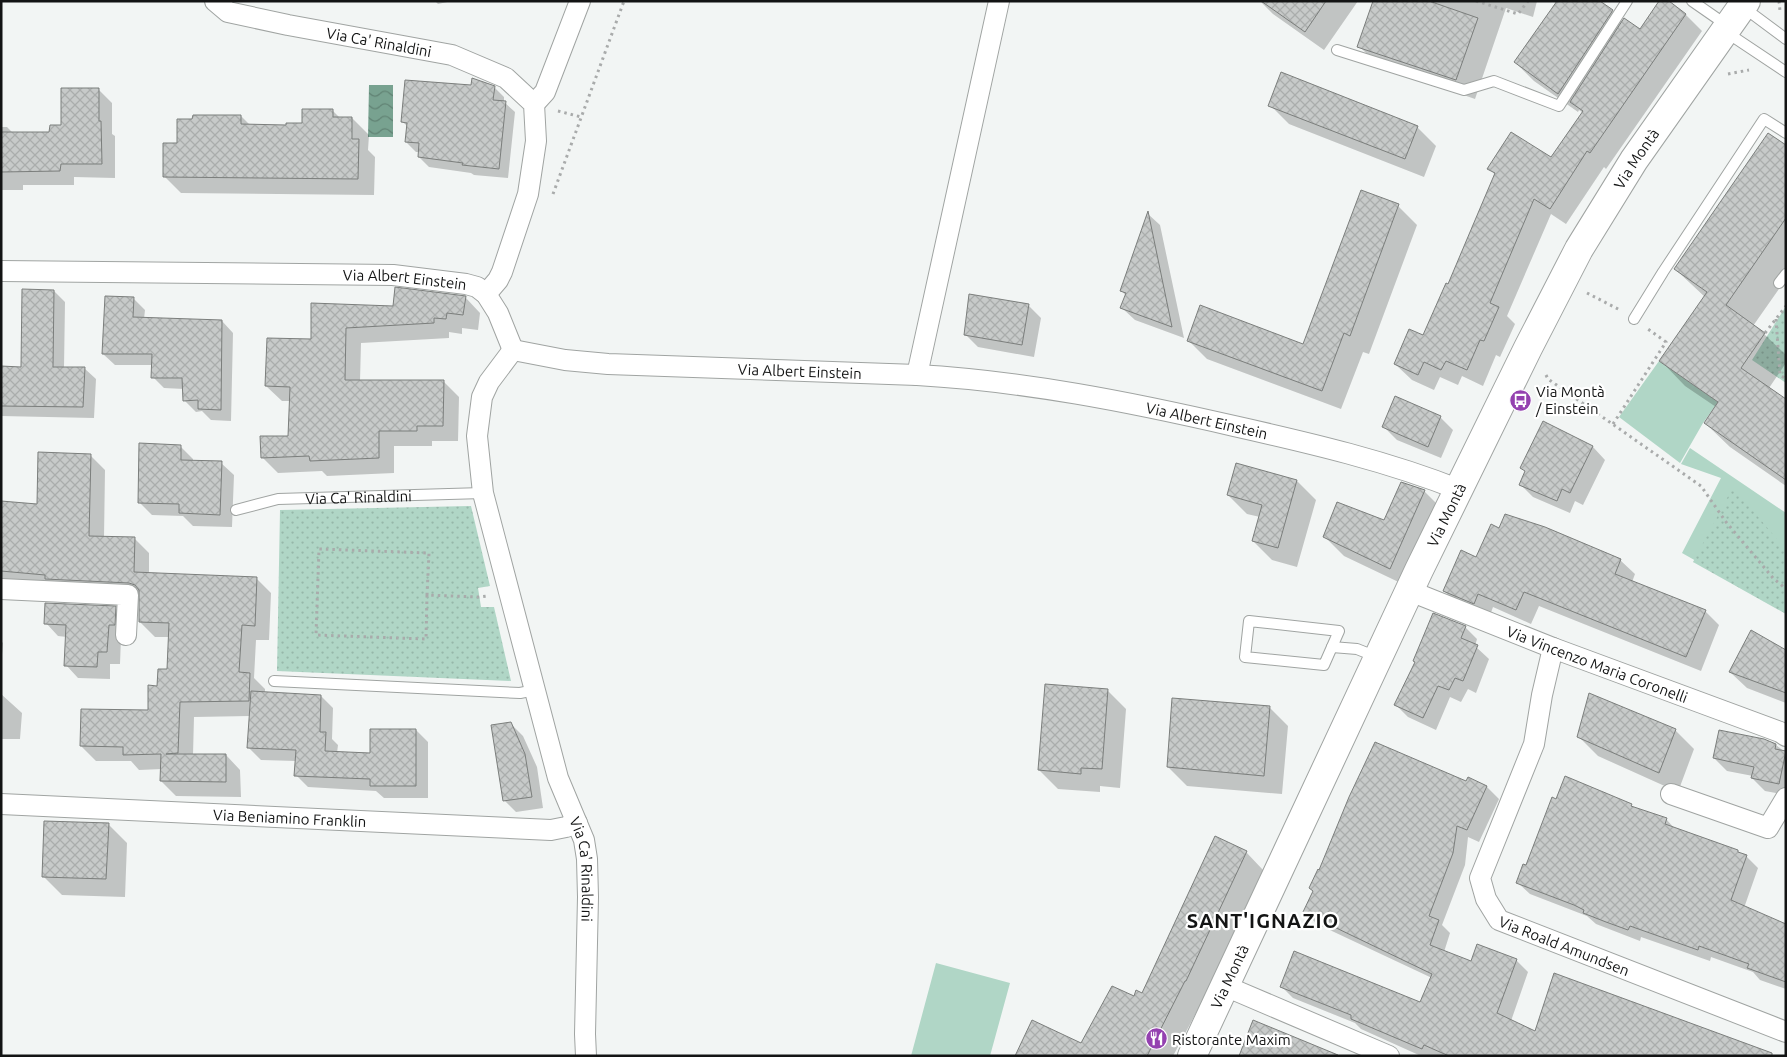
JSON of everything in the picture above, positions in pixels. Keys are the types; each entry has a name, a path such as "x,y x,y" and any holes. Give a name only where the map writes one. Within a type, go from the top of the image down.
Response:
{"main road":[{"name":"Via Montà","path":"1192,1056 1410,591 1528,348 1579,249 1634,160 1736,16"}],"street":[{"name":"Via Ca' Rinaldini","path":"215,1 228,12 452,55 506,78 534,104"},
{"path":"486,294 502,272 528,194 536,140 534,104 545,92 580,1"},
{"path":"917,375 999,1"},
{"name":"Via Albert Einstein","path":"1,270 393,275 466,284 477,287 486,294 498,313 513,350 565,360 608,364 917,375 964,378 1071,392 1175,412 1320,445 1430,478 1460,490"},
{"name":"Via Ca' Rinaldini","path":"513,350 489,382 482,397 477,436 483,493 558,778 584,840 587,859 588,897 586,1056"},
{"path":"1,589 128,595 126,635"},
{"name":"Via Vincenzo Maria Coronelli","path":"1410,591 1553,648 1780,732 1786,736"},
{"name":"Via Roald Amundsen","path":"1553,648 1542,695 1534,744 1480,878 1486,899 1499,920 1786,1032"},
{"path":"1671,794 1768,828 1786,798"},
{"name":"Via Beniamino Franklin","path":"1,804 551,830 577,823"},
{"path":"1225,986 1389,1056"}],"lane":[{"path":"1337,50 1464,90 1494,81 1559,106 1627,1"},
{"path":"1692,1 1736,16 1786,39"},
{"path":"1736,16 1786,72"},
{"path":"1634,319 1764,119 1786,133"},
{"path":"1780,283 1786,274"},
{"name":"Via Ca' Rinaldini","path":"236,510 278,499 483,493"},
{"path":"1249,621 1339,631 1332,647 1324,665 1245,657 1249,621"},
{"path":"1332,647 1356,650 1378,658"},
{"path":"274,681 520,693 535,690"}],"path":[{"path":"551,201 624,1"},
{"path":"1476,1 1518,14 1528,1"},
{"path":"1722,79 1728,74 1752,70"},
{"path":"1582,301 1587,293 1634,319 1666,342 1613,424"},
{"path":"1765,333 1786,306"},
{"path":"1776,319 1780,375 1786,379"},
{"path":"1545,373 1548,379 1701,486 1726,522 1773,578 1786,590"},
{"path":"319,549 429,553 427,595 426,639 316,635 319,549"},
{"path":"427,595 479,597"}],"shaded area":[{"path":"1786,306 1786,383 1752,360"},
{"path":"1659,361 1718,402 1703,423 1680,463 1619,417"},
{"path":"1690,448 1786,513 1786,612 1682,553 1721,478 1681,464"},
{"path":"1733,487 1786,550 1786,614 1693,562"},
{"path":"471,506 490,586 478,588 481,607 494,607 511,681 277,671 280,510"},
{"path":"936,963 1010,983 990,1056 911,1056"}],"water":[{"path":"369,85 393,85 393,137 368,137"}],"building":[{"path":"1261,1 1326,1 1305,32"},
{"path":"1373,1 1429,1 1478,18 1456,80 1357,47"},
{"path":"1557,1 1600,1 1613,10 1558,94 1514,62"},
{"path":"1659,1 1669,1 1686,14 1590,153 1587,151 1550,209 1534,199 1490,303 1499,307 1484,341 1480,340 1467,370 1446,361 1441,370 1424,362 1418,375 1394,364 1409,329 1423,335 1446,283 1448,284 1495,173 1487,169 1511,132 1551,157 1583,111 1570,102 1624,18 1640,29"},
{"path":"1281,72 1418,126 1405,159 1268,106"},
{"path":"472,78 495,86 493,100 506,101 499,169 418,157 419,143 405,142 407,123 401,122 405,80 471,85"},
{"path":"61,88 99,88 102,164 61,164 60,171 1,172 1,132 49,132 50,125 61,125"},
{"path":"302,109 333,109 333,117 352,117 352,139 359,139 358,179 163,177 163,143 177,143 177,119 192,119 193,115 241,115 241,124 286,125 286,123 302,123"},
{"path":"1768,133 1786,145 1786,218 1726,305 1765,333 1741,368 1786,399 1786,480 1704,423 1718,402 1659,361 1707,292 1674,269"},
{"path":"1361,190 1399,204 1350,336 1344,333 1322,391 1187,341 1200,305 1303,344"},
{"path":"1148,211 1172,327 1120,308 1126,293 1120,291"},
{"path":"395,287 466,296 463,315 447,313 446,319 434,318 434,323 346,328 345,380 444,380 443,426 417,426 417,431 379,431 379,458 310,461 309,456 261,458 260,436 288,436 290,387 265,386 267,338 311,339 311,303 393,306"},
{"path":"22,289 54,290 53,367 85,367 83,407 1,406 1,366 21,367"},
{"path":"969,294 1029,304 1022,345 964,335"},
{"path":"105,296 134,297 133,317 222,320 221,410 198,409 198,400 183,401 182,378 151,378 152,354 102,354"},
{"path":"1395,396 1441,416 1428,447 1382,427"},
{"path":"1543,421 1593,446 1570,493 1562,489 1557,501 1519,485 1525,471 1520,468"},
{"path":"139,443 181,445 181,460 222,461 220,515 179,513 179,504 138,503"},
{"path":"38,452 91,454 89,536 135,537 134,572 257,577 255,626 242,625 239,672 250,673 249,701 180,702 178,753 166,754 226,754 226,782 160,781 161,754 123,755 123,747 80,746 81,709 148,710 148,685 157,686 158,669 167,669 169,623 139,622 139,590 135,585 129,583 45,579 45,575 1,571 1,501 37,504"},
{"path":"1236,463 1297,480 1278,548 1252,541 1262,505 1227,495"},
{"path":"1401,482 1425,490 1390,569 1323,537 1337,502 1384,520"},
{"path":"1505,514 1545,527 1621,559 1615,574 1706,610 1686,657 1524,592 1516,610 1478,594 1474,604 1443,591 1461,550 1476,557 1491,524 1499,528"},
{"path":"45,603 116,606 115,625 109,625 107,652 98,652 97,667 64,666 66,625 44,624"},
{"path":"1433,613 1466,626 1461,638 1478,645 1463,681 1455,678 1449,690 1438,686 1423,718 1394,705 1415,662 1413,661"},
{"path":"1751,630 1786,650 1786,693 1729,672"},
{"path":"1045,684 1108,689 1102,769 1081,768 1081,774 1038,770"},
{"path":"251,691 321,695 320,732 326,732 325,751 370,753 370,729 416,729 416,786 370,786 370,779 294,776 296,750 247,748"},
{"path":"1589,693 1676,729 1659,773 1577,737"},
{"path":"1172,698 1270,706 1264,776 1167,767"},
{"path":"511,722 525,754 532,797 503,801 491,725"},
{"path":"1719,730 1764,739 1776,744 1775,749 1786,751 1779,784 1751,778 1754,767 1713,758"},
{"path":"1375,742 1466,781 1468,777 1487,786 1467,830 1457,826 1453,853 1429,916 1439,920 1430,945 1471,961 1477,944 1517,959 1497,1013 1535,1031 1554,973 1772,1053 1772,1056 1449,1056 1424,1045 1422,1049 1351,1019 1351,1015 1280,987 1294,951 1420,1002 1432,974 1303,912 1313,891 1309,888 1319,870 1349,797"},
{"path":"1565,776 1632,804 1631,806 1667,818 1665,824 1747,855 1731,900 1786,924 1786,982 1747,968 1749,964 1699,946 1698,950 1630,926 1628,930 1606,922 1583,913 1584,910 1574,905 1516,883 1523,864 1526,865 1552,797 1556,799"},
{"path":"44,821 109,823 106,879 42,877"},
{"path":"1215,836 1247,851 1186,981 1147,1056 1015,1056 1032,1020 1081,1043 1112,986 1134,996 1136,990 1142,993"},
{"path":"1253,1020 1338,1055 1338,1056 1239,1056"}],"place":[{"name":"Via Montà / Einstein","path":"1520,400"},
{"name":"Ristorante Maxim","path":"1156,1039"}],"district":[{"name":"SANT'IGNAZIO","path":"1263,920"}]}
